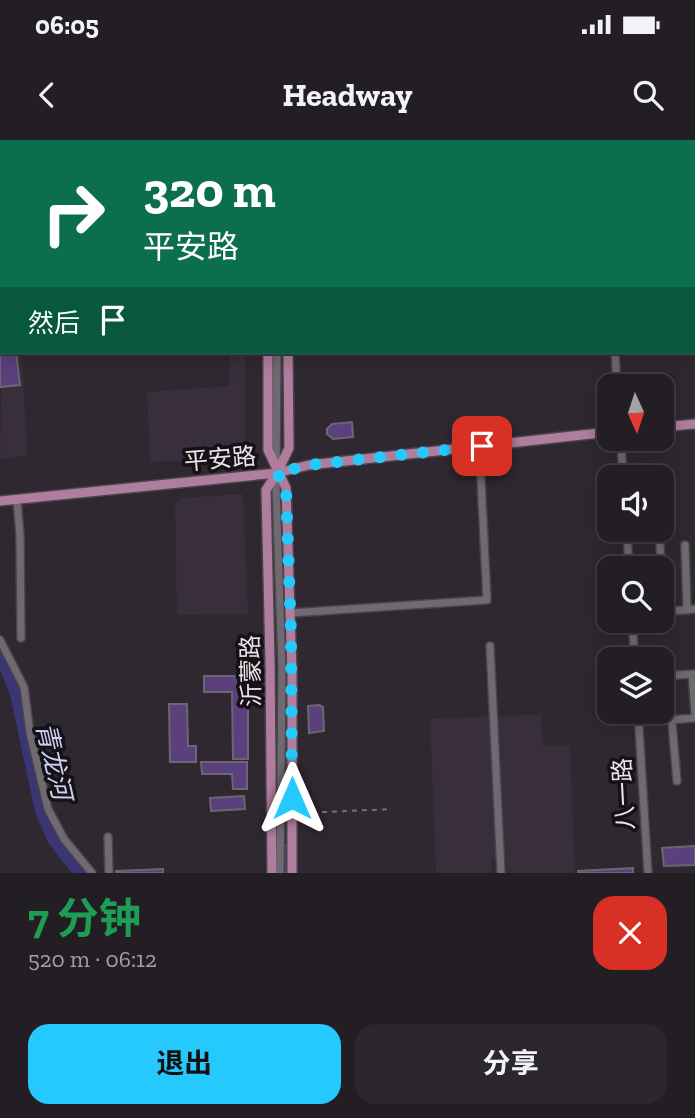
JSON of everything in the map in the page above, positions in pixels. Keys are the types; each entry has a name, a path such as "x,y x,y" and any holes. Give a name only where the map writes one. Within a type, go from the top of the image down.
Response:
{"main road":[{"name":"沂蒙路","path":"268,354 268,450 286,488 292,873"},
{"name":"沂蒙路","path":"273,872 266,489 289,449 288,354"},
{"path":"674,426 695,424"},
{"name":"平安路","path":"0,501 277,473 309,465 597,433"}],"street":[{"path":"277,354 277,473"},
{"path":"615,354 616,374"},
{"path":"290,613 487,600 482,446"},
{"path":"17,499 21,638"},
{"path":"660,545 660,556"},
{"path":"685,545 691,610"},
{"path":"0,640 24,687 30,733 48,809 64,839 92,873"},
{"path":"490,646 501,873"},
{"path":"674,675 693,674 695,713"},
{"path":"674,719 695,718"},
{"name":"八一路","path":"639,724 648,873"},
{"path":"672,724 677,781"},
{"path":"108,837 109,873"}],"path":[{"path":"302,813 392,809"}],"shaded area":[{"path":"2,354 22,354 27,456 0,459"},
{"path":"230,354 245,354 245,440 227,459 150,462 147,392 229,386"},
{"path":"243,494 248,614 177,615 175,504 179,498"},
{"path":"541,714 543,746 570,746 575,873 507,873 506,859 491,859 492,873 436,873 430,719"}],"building":[{"path":"0,354 16,354 20,385 0,387"},
{"path":"352,422 353,437 333,439 327,434 327,429 332,424"},
{"path":"204,676 248,676 248,759 233,759 232,692 204,692"},
{"path":"169,704 187,704 188,746 196,746 196,762 170,762"},
{"path":"308,706 323,707 324,731 309,733"},
{"path":"201,762 247,762 247,789 233,789 232,774 202,774"},
{"path":"244,796 245,809 211,811 210,798"},
{"path":"283,845 288,845 289,873 283,873"},
{"path":"695,846 695,865 664,866 662,848"},
{"path":"633,868 633,873 578,873 578,871"},
{"path":"163,869 163,873 116,873 116,871"}],"waterway":[{"name":"青龙河","path":"0,653 16,694 41,811 53,839 79,873"}],"route":[{"path":"292,798 291,633 286,488 277,473 309,465 482,446"}]}
